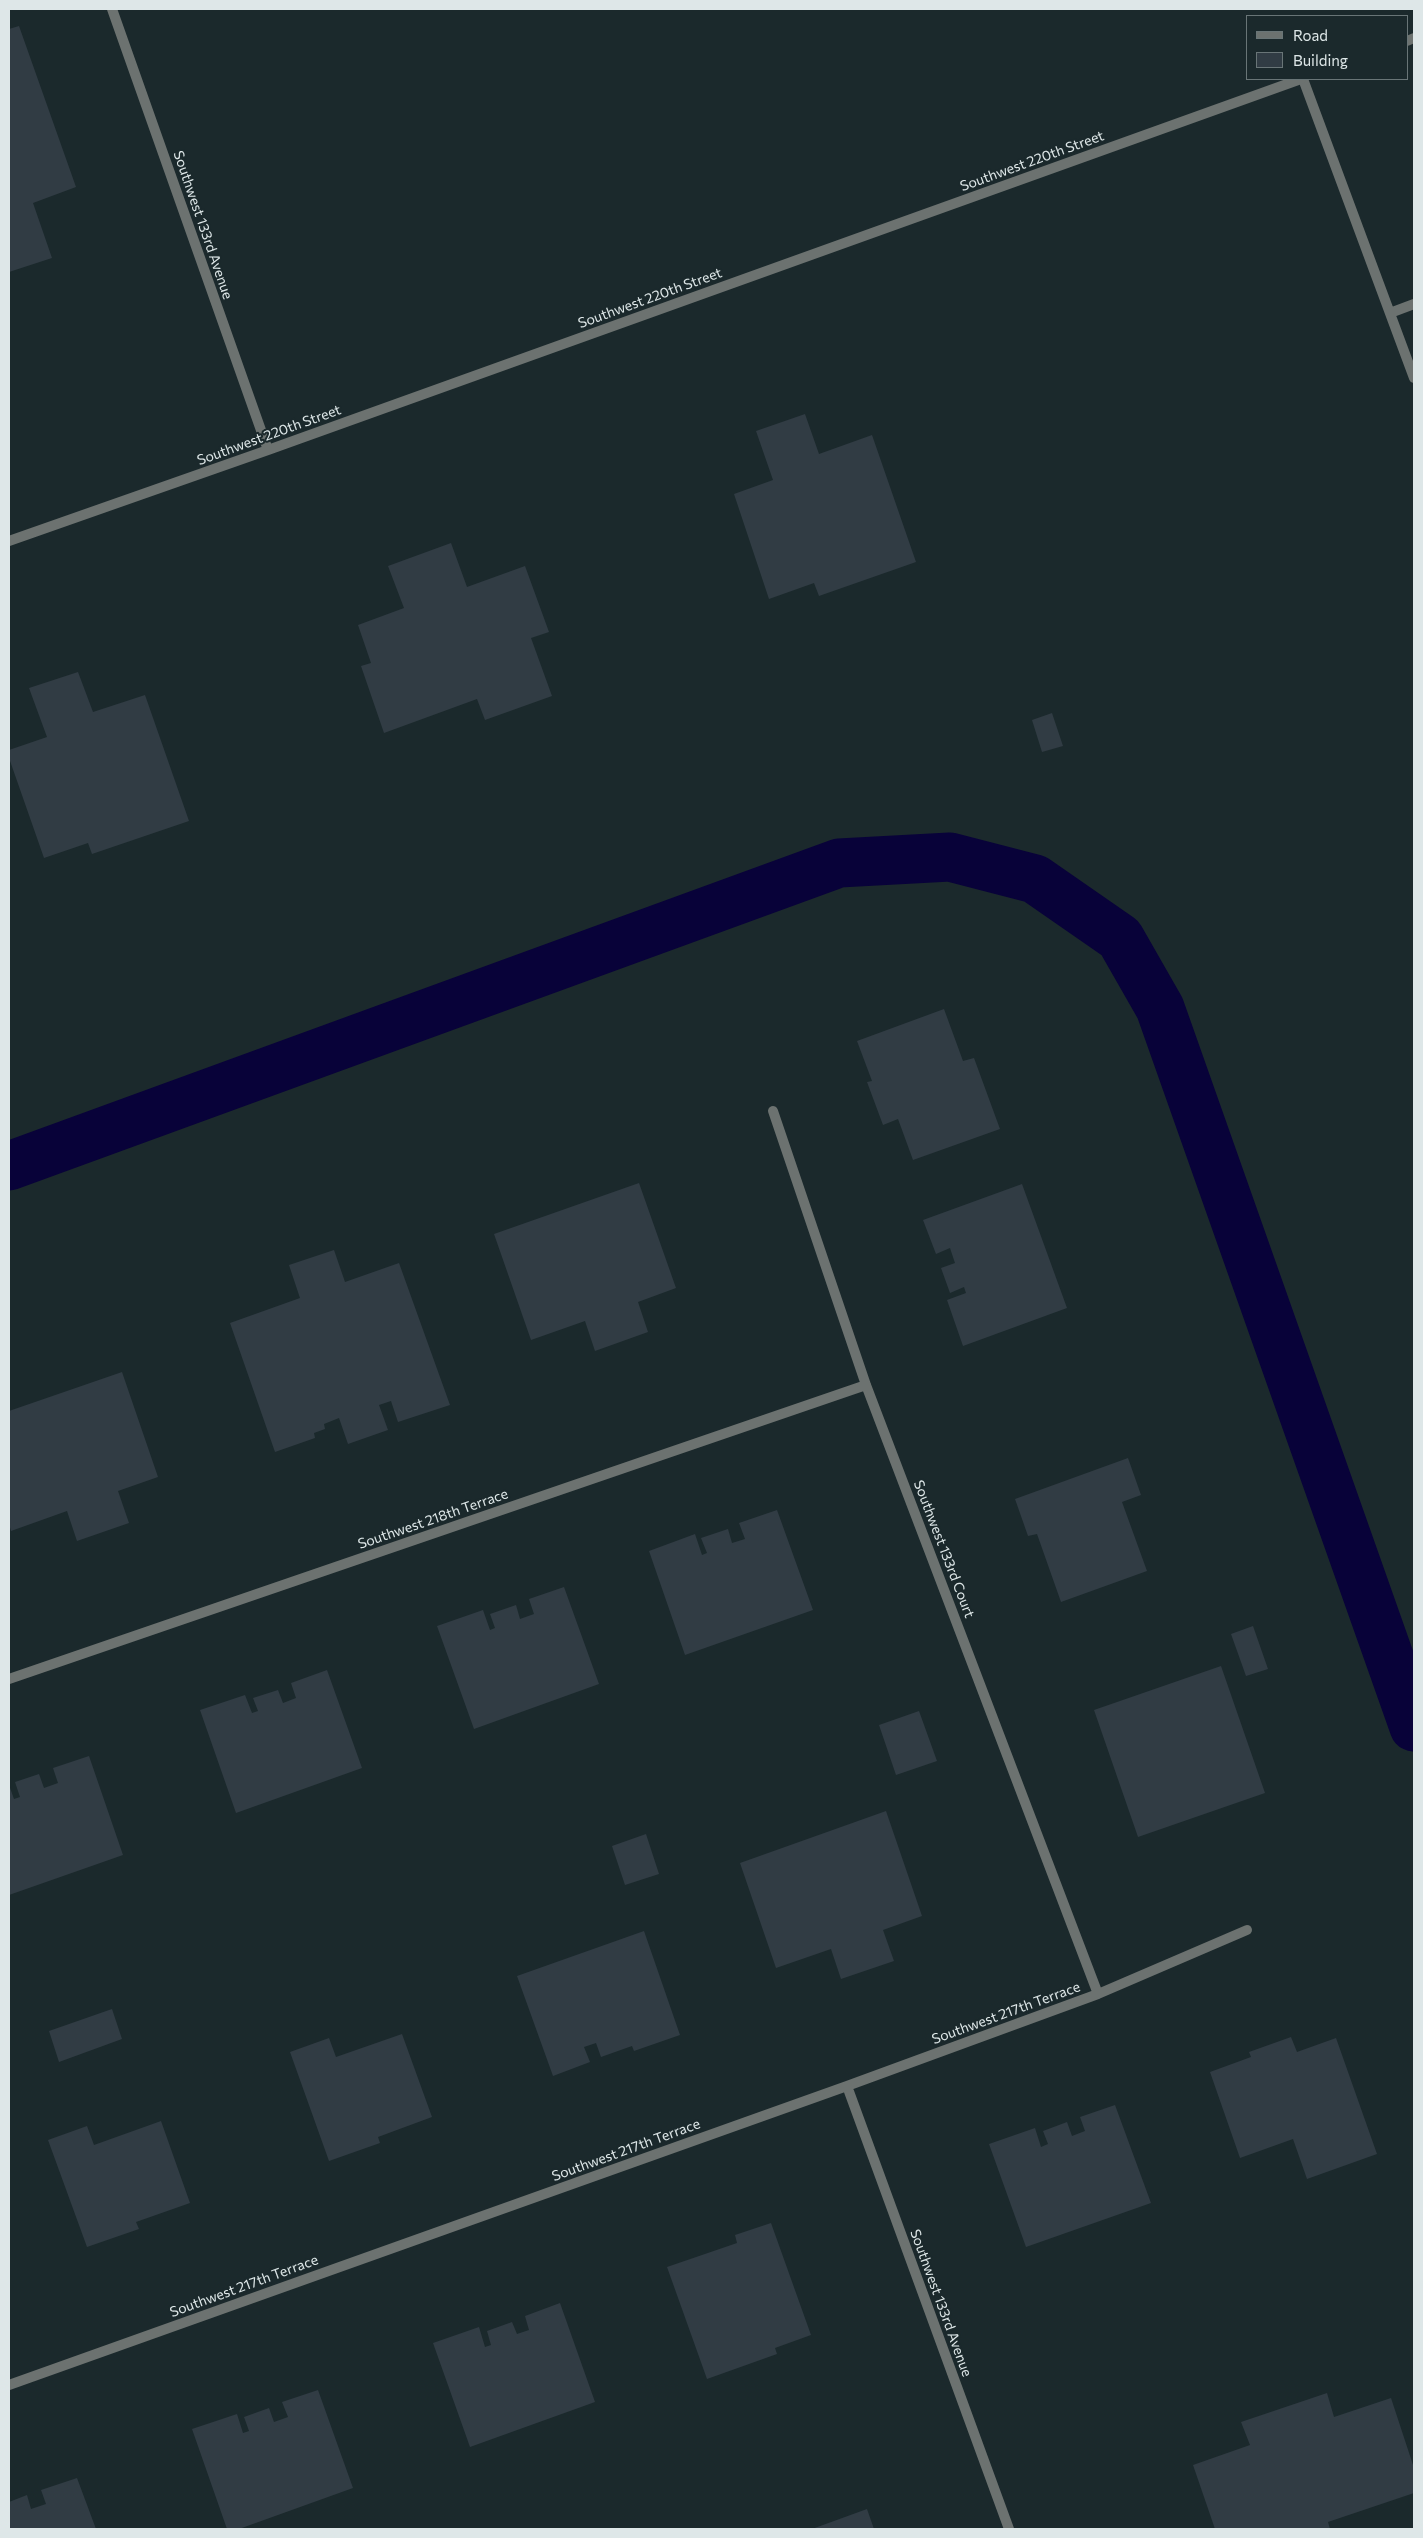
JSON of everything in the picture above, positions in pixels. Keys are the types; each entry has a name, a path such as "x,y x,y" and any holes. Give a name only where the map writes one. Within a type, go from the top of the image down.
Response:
{"street":[{"name":"Southwest 133rd Avenue","path":"112,9 268,450"},
{"name":"Southwest 220th Street","path":"9,541 1299,80"},
{"path":"1302,80 1414,378"},
{"path":"1390,313 1414,304"},
{"name":"Southwest 133rd Court","path":"773,1111 866,1385 1098,1994"},
{"name":"Southwest 218th Terrace","path":"9,1679 866,1385"},
{"name":"Southwest 217th Terrace","path":"9,2385 847,2086 1098,1994 1247,1930"},
{"name":"Southwest 133rd Avenue","path":"847,2086 1009,2529"}],"building":[{"path":"19,26 76,187 33,203 52,258 9,272 9,29"},
{"path":"805,414 819,454 872,435 916,562 819,596 814,583 769,599 734,494 773,480 756,431"},
{"path":"451,543 467,587 525,566 549,632 531,638 552,696 485,720 477,699 384,733 361,666 371,663 358,625 404,608 388,566"},
{"path":"78,672 93,712 145,695 189,821 92,854 88,843 44,858 9,758 9,750 47,737 29,688"},
{"path":"1052,713 1063,746 1042,752 1032,720"},
{"path":"944,1009 963,1061 974,1058 1000,1129 913,1160 898,1119 883,1125 867,1082 872,1081 857,1041"},
{"path":"639,1183 676,1288 638,1302 648,1332 595,1351 585,1321 531,1340 494,1234"},
{"path":"1022,1184 1067,1308 963,1346 947,1300 966,1293 964,1287 950,1293 941,1268 955,1263 950,1248 936,1254 923,1220"},
{"path":"334,1250 345,1282 399,1263 450,1405 398,1422 391,1401 379,1405 388,1430 348,1444 339,1418 324,1424 325,1429 314,1433 315,1438 275,1452 230,1323 300,1298 289,1265"},
{"path":"122,1372 158,1477 118,1491 129,1523 77,1541 67,1511 11,1531 9,1524 9,1411"},
{"path":"1128,1458 1141,1495 1122,1502 1147,1571 1061,1602 1037,1534 1028,1536 1015,1499"},
{"path":"777,1510 813,1610 685,1655 649,1551 695,1534 702,1555 707,1553 701,1538 728,1529 732,1543 745,1539 739,1523"},
{"path":"564,1587 599,1684 474,1729 437,1626 483,1610 490,1630 495,1628 490,1614 516,1605 520,1619 534,1614 529,1599"},
{"path":"1253,1626 1268,1669 1246,1676 1231,1634"},
{"path":"1221,1666 1265,1793 1138,1837 1094,1710"},
{"path":"327,1670 362,1768 236,1813 200,1710 245,1695 252,1713 258,1711 253,1698 278,1690 283,1703 296,1698 291,1683"},
{"path":"919,1711 937,1761 896,1775 879,1725"},
{"path":"89,1756 123,1855 9,1895 9,1785 14,1799 20,1797 15,1782 39,1774 44,1788 58,1783 53,1768"},
{"path":"886,1811 922,1916 883,1930 894,1961 841,1979 831,1949 776,1968 740,1863"},
{"path":"646,1834 659,1874 625,1885 612,1846"},
{"path":"644,1931 680,2035 634,2051 632,2046 601,2057 596,2043 584,2047 590,2062 553,2076 517,1976"},
{"path":"112,2009 122,2039 59,2062 49,2031"},
{"path":"402,2034 432,2117 378,2137 380,2143 329,2161 290,2052 329,2038 336,2057"},
{"path":"1291,2037 1297,2052 1336,2038 1377,2154 1307,2179 1293,2139 1240,2158 1210,2072 1251,2057 1249,2052"},
{"path":"1115,2105 1151,2203 1026,2247 989,2144 1035,2128 1041,2147 1048,2144 1043,2131 1067,2122 1072,2136 1085,2131 1080,2117"},
{"path":"161,2121 190,2203 136,2222 139,2229 87,2247 48,2140 87,2126 94,2145"},
{"path":"771,2223 811,2335 775,2348 777,2354 707,2379 667,2267 737,2243 735,2235"},
{"path":"560,2303 595,2402 470,2447 433,2343 479,2327 485,2347 491,2345 487,2331 512,2322 517,2334 529,2330 525,2316"},
{"path":"318,2390 353,2488 239,2529 227,2529 192,2429 237,2414 243,2433 249,2431 244,2417 269,2408 274,2422 288,2417 282,2402"},
{"path":"1327,2393 1334,2417 1391,2398 1414,2468 1414,2493 1328,2522 1330,2529 1215,2529 1193,2465 1250,2445 1241,2422"},
{"path":"77,2478 96,2529 9,2529 9,2502 27,2495 31,2509 46,2504 41,2490"},
{"path":"867,2509 874,2529 812,2529"}],"waterway":[{"path":"9,1166 839,863 950,857 1035,879 1120,938 1160,1008 1414,1727"}]}
